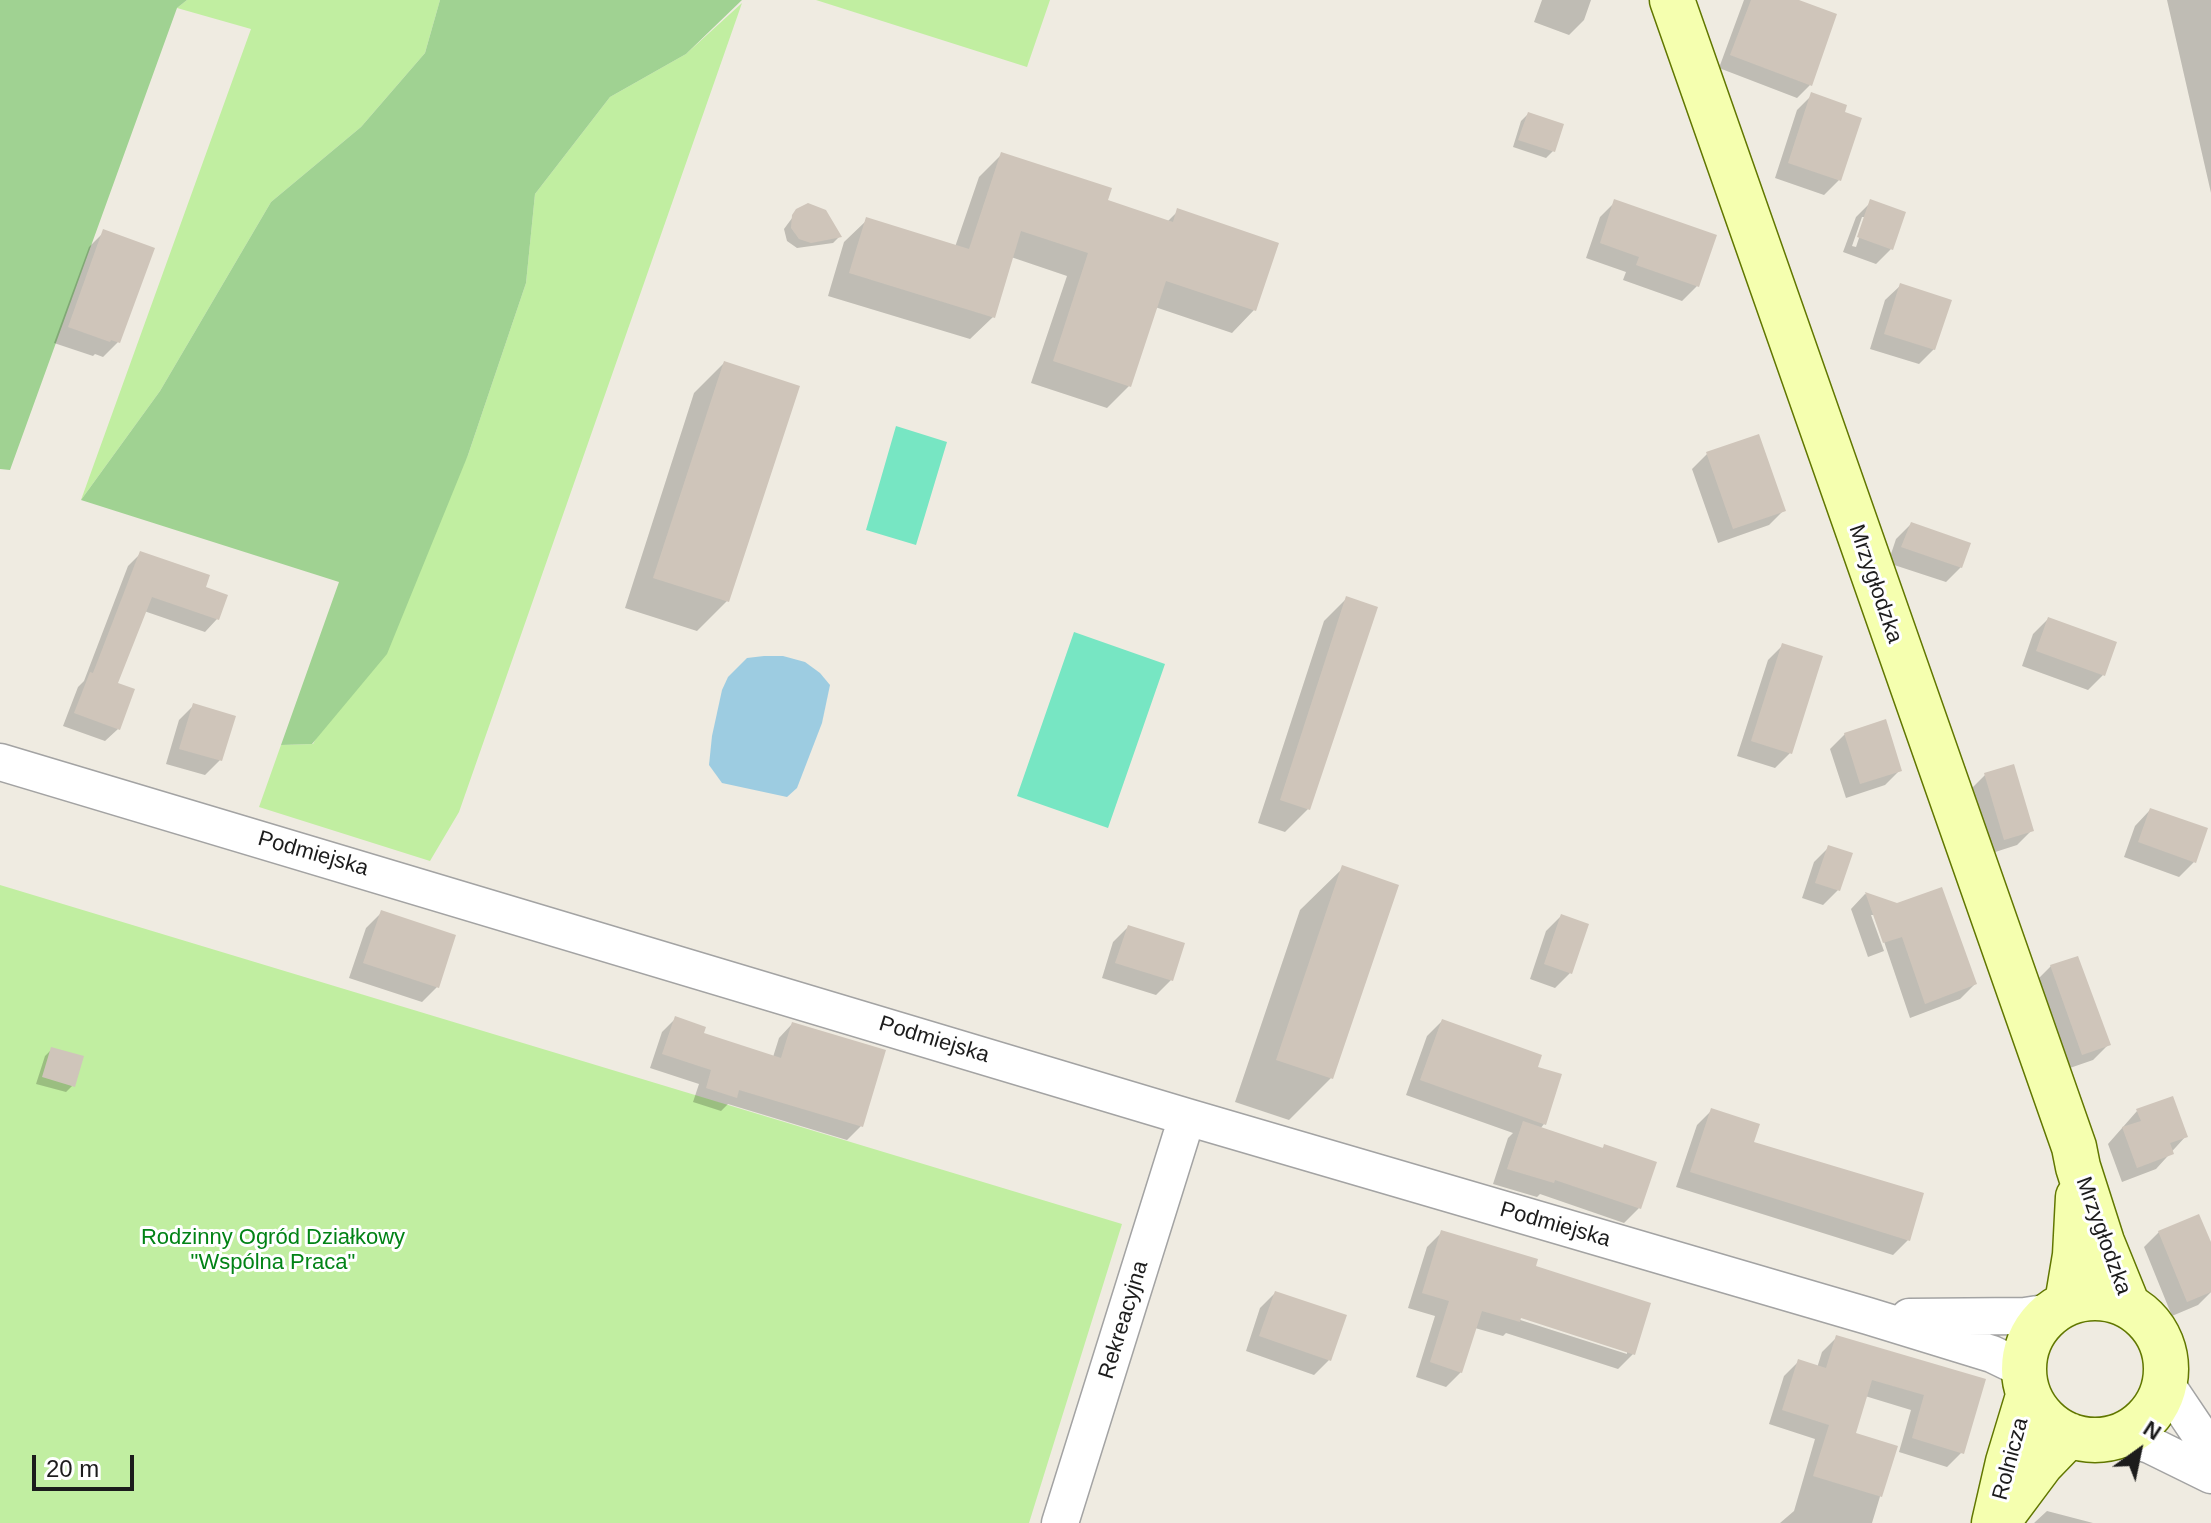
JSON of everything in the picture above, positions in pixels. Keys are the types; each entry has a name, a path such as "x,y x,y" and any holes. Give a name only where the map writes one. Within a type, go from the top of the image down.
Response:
{"street":[{"name":"Mrzygłodzka","path":"1672,0 2074,1147 2102,1242 2128,1306"},
{"name":"Podmiejska","path":"0,762 1187,1117 1868,1316 1992,1354 2026,1382"},
{"name":"Rekreacyjna","path":"1060,1523 1187,1117"},
{"name":"Mrzygłodzka","path":"2059,1307 2075,1255 2078,1167"},
{"path":"2098,1297 2128,1306 2143,1315 2159,1335 2167,1359 2166,1384 2156,1407 2139,1426 2120,1436 2098,1440 2069,1435 2055,1428 2038,1413 2026,1382 2026,1348 2035,1328 2059,1307 2098,1297"},
{"name":"Podmiejska","path":"1868,1316 2010,1316 2059,1307"},
{"name":"Rolnicza","path":"1995,1523 2026,1382"},
{"path":"2166,1384 2211,1451"},
{"name":"Rolnicza","path":"1995,1523 2041,1464 2069,1435"},
{"path":"2120,1436 2150,1445 2211,1475"}],"green space":[{"path":"0,0 187,0 177,8 10,470 0,469"},
{"path":"187,0 440,0 425,53 361,127 271,202 160,391 81,500 251,29 177,8"},
{"path":"440,0 742,0 686,54 610,97 535,194 526,283 468,455 387,654 312,744 281,745 339,582 81,500 160,391 271,202 361,127 425,53"},
{"path":"816,0 1050,0 1027,67"},
{"path":"742,3 459,812 430,861 259,807 281,745 313,744 468,455 526,283 535,194 610,97 686,54"},
{"path":"896,426 947,442 916,545 866,530"},
{"path":"1074,632 1165,664 1108,828 1017,796"},
{"name":"Rodzinny Ogród Działkowy \"Wspólna Praca\"","path":"0,885 1122,1224 1029,1523 0,1523"}],"water":[{"path":"783,656 805,662 830,685 822,723 797,788 787,797 722,783 709,765 712,736 728,677 747,658"}],"building":[{"path":"1751,0 1799,0 1837,14 1812,86 1730,55"},
{"path":"1811,92 1847,105 1845,112 1862,118 1841,181 1788,163"},
{"path":"1528,112 1564,124 1555,152 1518,140"},
{"path":"1001,152 1112,188 1108,200 1173,222 1177,208 1279,243 1256,311 1166,281 1131,387 1053,361 1088,253 1021,231 995,318 849,273 866,217 969,249"},
{"path":"1614,199 1717,235 1699,287 1636,265 1639,257 1600,243"},
{"path":"1870,199 1906,212 1893,250 1857,237"},
{"path":"808,203 826,210 842,237 811,243 799,239 791,228 792,215"},
{"path":"103,229 155,248 120,343 68,327"},
{"path":"1900,283 1952,300 1935,350 1884,334"},
{"path":"724,361 800,386 729,602 653,578"},
{"path":"1759,434 1786,511 1733,529 1706,452"},
{"path":"1911,522 1971,543 1962,568 1901,547"},
{"path":"140,551 210,575 206,587 228,595 219,620 152,597 118,683 135,689 120,730 74,713 90,672 93,673"},
{"path":"1346,596 1378,607 1310,810 1280,800"},
{"path":"2048,617 2117,642 2105,676 2036,651"},
{"path":"1782,643 1823,656 1792,754 1751,741"},
{"path":"193,703 236,716 222,761 179,749"},
{"path":"1886,719 1902,771 1860,784 1844,733"},
{"path":"2014,764 2034,831 2004,840 1984,773"},
{"path":"2150,808 2208,828 2196,863 2138,842"},
{"path":"1828,845 1853,853 1840,891 1815,883"},
{"path":"1342,865 1399,885 1333,1079 1276,1060"},
{"path":"1942,887 1977,984 1925,1004 1902,937 1883,943 1865,892 1897,903"},
{"path":"381,910 456,935 439,988 363,963"},
{"path":"1561,914 1589,924 1572,974 1544,964"},
{"path":"1128,925 1185,943 1173,981 1115,963"},
{"path":"2078,956 2111,1045 2082,1055 2050,965"},
{"path":"675,1016 706,1027 704,1033 781,1058 792,1022 886,1050 863,1127 739,1090 737,1098 706,1088 711,1070 662,1054"},
{"path":"1442,1019 1542,1055 1538,1067 1562,1074 1546,1125 1420,1080"},
{"path":"51,1047 84,1056 75,1087 42,1077"},
{"path":"2173,1096 2188,1137 2170,1143 2174,1154 2137,1168 2122,1127 2141,1121 2136,1109"},
{"path":"1711,1108 1760,1124 1754,1142 1924,1193 1910,1241 1690,1172"},
{"path":"1523,1121 1603,1148 1604,1144 1657,1162 1641,1209 1555,1180 1554,1183 1507,1169"},
{"path":"2199,1214 2211,1242 2211,1292 2187,1302 2158,1231"},
{"path":"1441,1230 1538,1259 1536,1266 1651,1303 1635,1355 1521,1318 1520,1322 1482,1311 1462,1373 1430,1362 1449,1301 1422,1293"},
{"path":"1275,1291 1347,1315 1331,1361 1259,1336"},
{"path":"1836,1335 1986,1379 1964,1454 1912,1438 1924,1395 1872,1380 1856,1433 1898,1446 1882,1497 1813,1476 1829,1425 1782,1410 1798,1359 1826,1368"}]}
